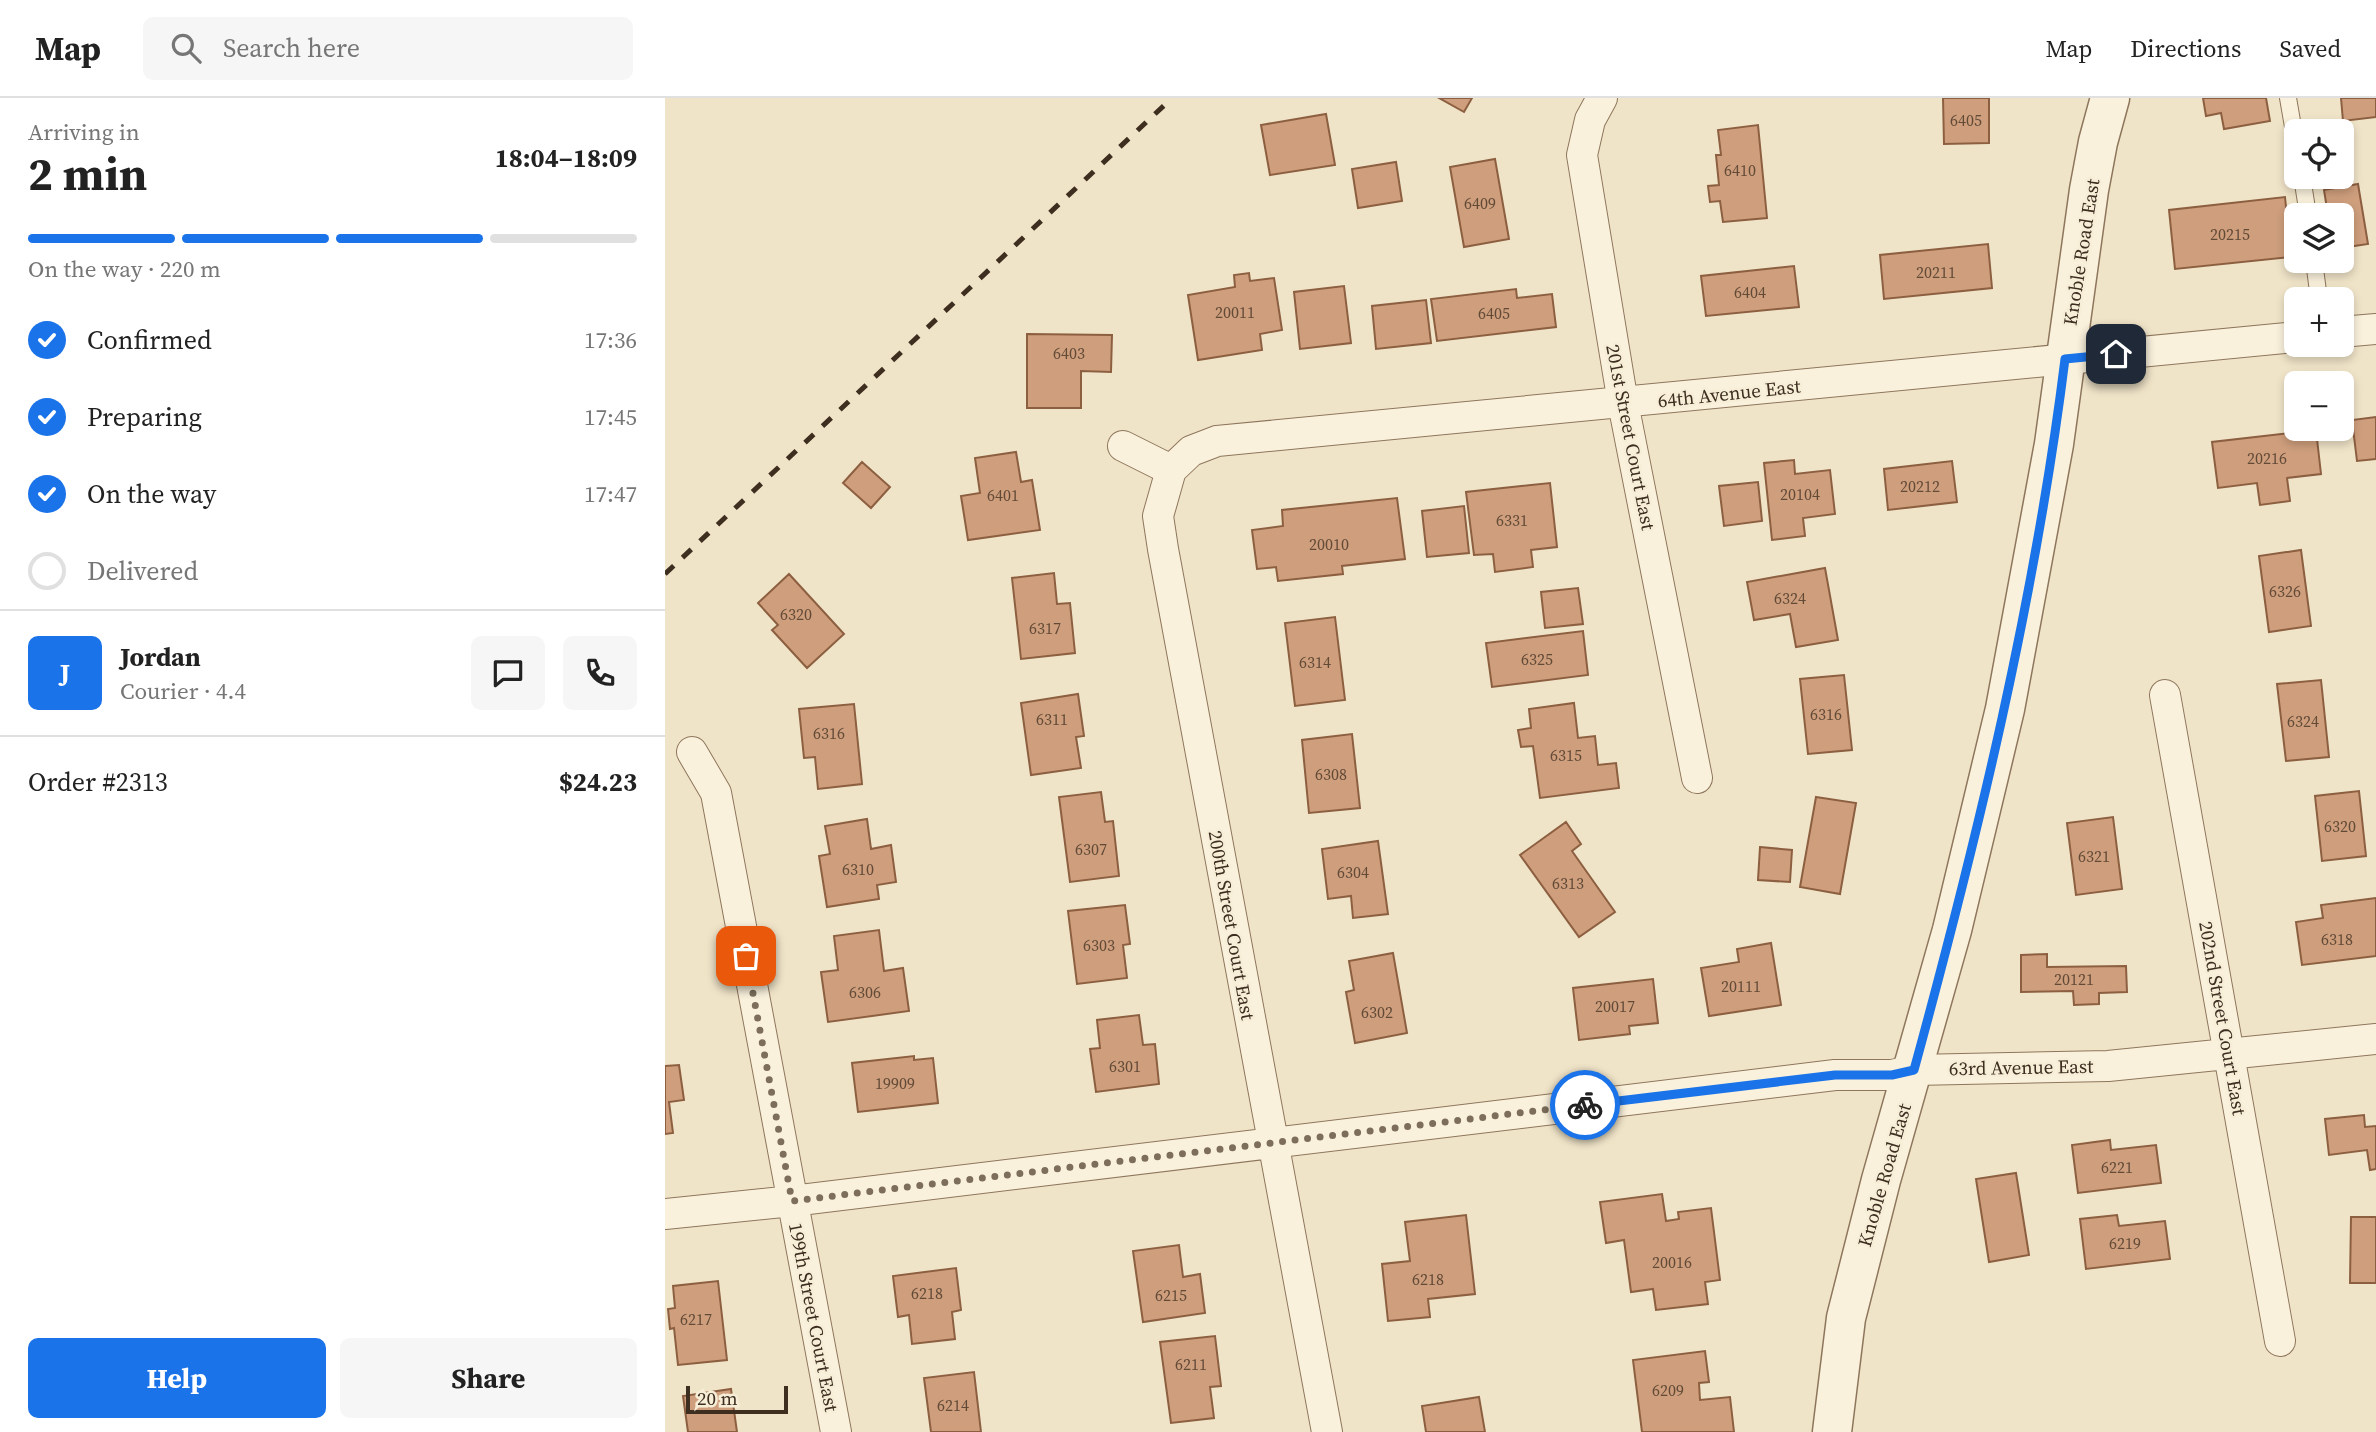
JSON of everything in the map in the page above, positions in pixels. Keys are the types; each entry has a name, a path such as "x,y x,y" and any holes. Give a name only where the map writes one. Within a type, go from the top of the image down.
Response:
{"street":[{"name":"201st Street Court East","path":"1602,98 1590,120 1582,155 1623,403 1697,778"},
{"name":"Knoble Road East","path":"1832,1432 1846,1318 1881,1180 1952,930 2005,709 2054,444 2089,190 2110,98"},
{"path":"2354,331 2376,329"},
{"name":"64th Avenue East","path":"1171,470 1191,451 1217,441 2284,338"},
{"path":"1123,446 1171,470"},
{"name":"200th Street Court East","path":"1171,470 1158,516 1163,549 1327,1432"},
{"name":"202nd Street Court East","path":"2165,695 2280,1341"},
{"name":"199th Street Court East","path":"692,752 716,793 836,1432"},
{"name":"63rd Avenue East","path":"665,1214 1835,1075 1892,1075 1914,1070 2108,1066 2376,1039"}],"lane":[{"path":"2288,98 2292,119"}],"building":[{"path":"1439,98 1472,98 1464,112"},
{"path":"1943,98 1989,98 1989,143 1944,144"},
{"path":"2203,98 2266,98 2270,121 2224,129 2221,113 2206,116"},
{"path":"2341,98 2376,98 2376,117 2343,119"},
{"path":"1326,114 1335,165 1270,175 1261,125"},
{"path":"1758,125 1767,218 1723,222 1720,201 1710,202 1708,186 1719,185 1716,155 1721,155 1718,130"},
{"path":"1495,159 1509,239 1464,247 1450,167"},
{"path":"1396,162 1402,201 1358,208 1352,169"},
{"path":"2358,184 2368,244 2354,246 2354,203 2326,203 2324,190 2354,189 2354,185"},
{"path":"2285,197 2284,258 2175,269 2169,210"},
{"path":"1988,244 1992,288 1884,299 1880,255"},
{"path":"1794,266 1799,307 1706,316 1701,276"},
{"path":"1249,273 1250,281 1274,278 1282,330 1260,334 1262,350 1198,360 1188,295 1235,287 1234,275"},
{"path":"1344,286 1351,343 1300,349 1294,292"},
{"path":"1516,289 1517,298 1552,294 1556,327 1437,341 1431,299"},
{"path":"1426,300 1431,343 1376,349 1372,306"},
{"path":"1027,334 1112,335 1111,372 1081,371 1081,408 1027,408"},
{"path":"2376,417 2376,459 2357,461 2354,420"},
{"path":"2284,434 2284,441 2317,441 2321,474 2287,478 2290,501 2260,505 2257,483 2218,488 2212,442"},
{"path":"1016,452 1021,482 1032,480 1040,530 968,540 961,496 980,493 975,458"},
{"path":"1794,460 1795,474 1830,470 1835,514 1803,518 1805,536 1772,540 1764,463"},
{"path":"1952,461 1957,502 1888,510 1884,469"},
{"path":"862,462 890,487 871,508 843,483"},
{"path":"1758,482 1762,521 1724,526 1719,486"},
{"path":"1550,483 1557,547 1531,550 1533,567 1495,572 1493,554 1474,555 1466,492"},
{"path":"1397,498 1405,559 1342,566 1343,574 1278,581 1276,567 1257,569 1252,530 1283,526 1282,510"},
{"path":"1464,506 1469,553 1427,557 1422,511"},
{"path":"2301,550 2311,626 2269,632 2259,556"},
{"path":"1825,568 1838,640 1796,647 1790,614 1754,620 1747,582"},
{"path":"1054,573 1057,604 1070,603 1075,653 1021,659 1012,578"},
{"path":"789,574 844,634 807,668 772,630 778,625 758,603"},
{"path":"1578,588 1583,624 1545,628 1541,592"},
{"path":"1335,617 1345,700 1295,706 1285,623"},
{"path":"1583,631 1588,675 1492,687 1486,643"},
{"path":"1844,675 1852,750 1808,754 1800,679"},
{"path":"2321,680 2329,757 2286,761 2277,684"},
{"path":"1078,694 1084,736 1076,737 1081,768 1031,775 1021,703"},
{"path":"1574,703 1578,738 1595,736 1598,765 1616,763 1619,788 1540,798 1533,746 1521,747 1518,730 1531,728 1529,709"},
{"path":"854,704 862,784 818,789 815,757 804,758 799,709"},
{"path":"1352,734 1360,808 1309,813 1302,740"},
{"path":"2359,791 2366,856 2322,861 2315,796"},
{"path":"1101,792 1105,822 1113,821 1119,876 1070,882 1059,797"},
{"path":"1816,797 1856,803 1840,894 1800,887"},
{"path":"2113,817 2122,889 2076,895 2067,823"},
{"path":"867,819 871,849 891,845 896,882 877,885 879,899 827,907 819,856 830,854 825,826"},
{"path":"1566,822 1581,844 1572,851 1615,912 1579,937 1520,855"},
{"path":"1378,841 1388,914 1353,918 1351,896 1328,899 1322,849"},
{"path":"1760,847 1792,850 1790,882 1758,880"},
{"path":"2376,898 2376,956 2302,965 2296,922 2323,918 2321,905"},
{"path":"1125,905 1130,944 1123,945 1127,978 1077,984 1068,911"},
{"path":"879,930 884,971 903,968 909,1011 828,1022 821,972 838,970 834,936"},
{"path":"1771,943 1781,1005 1709,1016 1701,968 1739,962 1737,949"},
{"path":"1393,953 1407,1033 1355,1043 1346,992 1354,990 1349,961"},
{"path":"2047,954 2047,967 2126,966 2127,992 2099,993 2099,1004 2074,1005 2073,991 2021,992 2021,955"},
{"path":"1653,979 1658,1023 1629,1026 1630,1034 1579,1040 1573,988"},
{"path":"1139,1015 1143,1045 1155,1044 1159,1084 1096,1092 1090,1049 1100,1048 1097,1020"},
{"path":"914,1056 914,1060 933,1058 938,1103 858,1112 852,1063"},
{"path":"679,1065 684,1100 669,1102 673,1133 665,1134 665,1066"},
{"path":"2364,1115 2365,1127 2376,1126 2376,1169 2370,1170 2367,1150 2329,1155 2325,1119"},
{"path":"2110,1140 2111,1150 2156,1145 2161,1183 2078,1193 2072,1145"},
{"path":"2016,1173 2029,1255 1989,1262 1976,1179"},
{"path":"1662,1194 1666,1221 1679,1219 1678,1212 1711,1208 1720,1280 1705,1282 1708,1304 1656,1310 1653,1289 1631,1292 1624,1240 1606,1243 1600,1202"},
{"path":"1466,1215 1475,1294 1428,1299 1430,1317 1388,1321 1382,1264 1410,1261 1405,1222"},
{"path":"2117,1215 2119,1226 2165,1221 2170,1259 2086,1269 2080,1219"},
{"path":"2351,1217 2376,1217 2376,1283 2350,1283"},
{"path":"1179,1245 1183,1277 1200,1274 1205,1313 1143,1322 1133,1251"},
{"path":"956,1268 961,1310 952,1312 955,1339 912,1344 909,1315 898,1317 893,1276"},
{"path":"718,1281 727,1360 678,1365 674,1328 670,1329 668,1309 675,1308 673,1286"},
{"path":"1215,1336 1221,1386 1210,1387 1214,1418 1171,1423 1160,1342"},
{"path":"1705,1351 1709,1382 1699,1383 1700,1400 1730,1397 1734,1432 1642,1432 1633,1360"},
{"path":"974,1372 981,1432 931,1432 924,1378"},
{"path":"731,1389 737,1432 688,1432 683,1396"},
{"path":"1479,1397 1485,1432 1426,1432 1422,1406"}],"railway":[{"path":"665,574 1172,98"}],"way so far":[{"path":"746,956 792,1201 1585,1105"}],"route":[{"path":"1585,1105 1835,1075 1892,1075 1914,1070 1952,930 2005,709 2054,444 2065,359 2116,354"}]}
